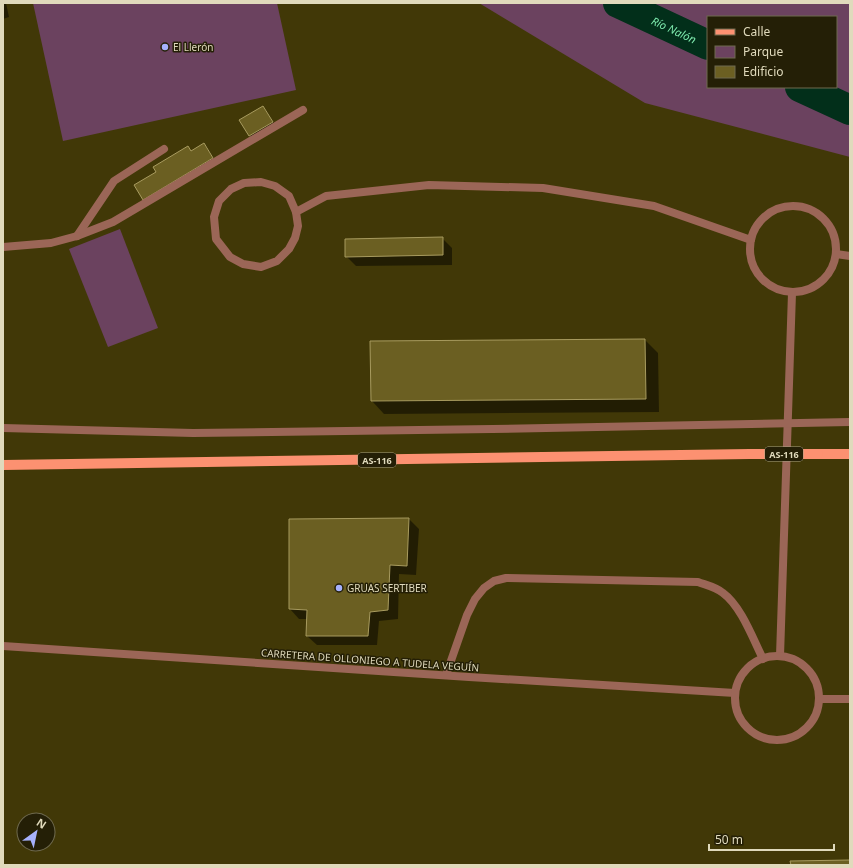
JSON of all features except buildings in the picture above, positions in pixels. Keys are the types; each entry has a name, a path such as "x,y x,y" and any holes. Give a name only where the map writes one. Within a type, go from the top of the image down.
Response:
{"main road":[{"name":"AS-116","path":"3,465 750,454 850,454"}],"street":[{"path":"3,247 51,243 77,236 113,222 303,110"},
{"path":"77,236 114,181 164,149"},
{"path":"261,182 275,186 289,196 296,212 298,226 295,238 289,249 276,261 261,267 244,264 230,257 216,239 214,217 220,201 231,189 244,183 261,182"},
{"path":"296,212 326,196 429,185 543,188 654,206 751,240"},
{"path":"790,206 805,208 818,214 829,225 835,239 836,254 830,272 820,283 807,290 792,293 774,288 759,274 751,255 751,240 754,230 763,218 776,210 790,206"},
{"path":"836,254 850,256"},
{"path":"780,656 792,293"},
{"path":"3,428 193,433 850,422"},
{"path":"3,470 66,465"},
{"path":"446,675 467,615 475,599 484,588 494,581 506,578 698,582 723,592 733,603 741,615 763,659"},
{"name":"CARRETERA DE OLLONIEGO A TUDELA VEGUÍN","path":"3,646 735,693"},
{"path":"780,656 796,660 808,669 817,684 819,699 818,711 811,724 795,736 781,740 767,738 754,732 743,722 737,711 735,693 742,676 752,665 763,659 780,656"},
{"path":"819,699 850,699"}],"green space":[{"name":"El Llerón","path":"33,3 277,3 296,90 63,141"},
{"path":"479,3 850,3 850,157 645,103"},
{"path":"120,229 158,328 108,347 69,249"}],"waterway":[{"name":"Río Nalón","path":"618,3 707,45"},
{"name":"Río Nalón","path":"802,88 850,110"}],"place":[{"name":"El Llerón","path":"165,47"},
{"name":"GRUAS SERTIBER","path":"339,588"}]}
